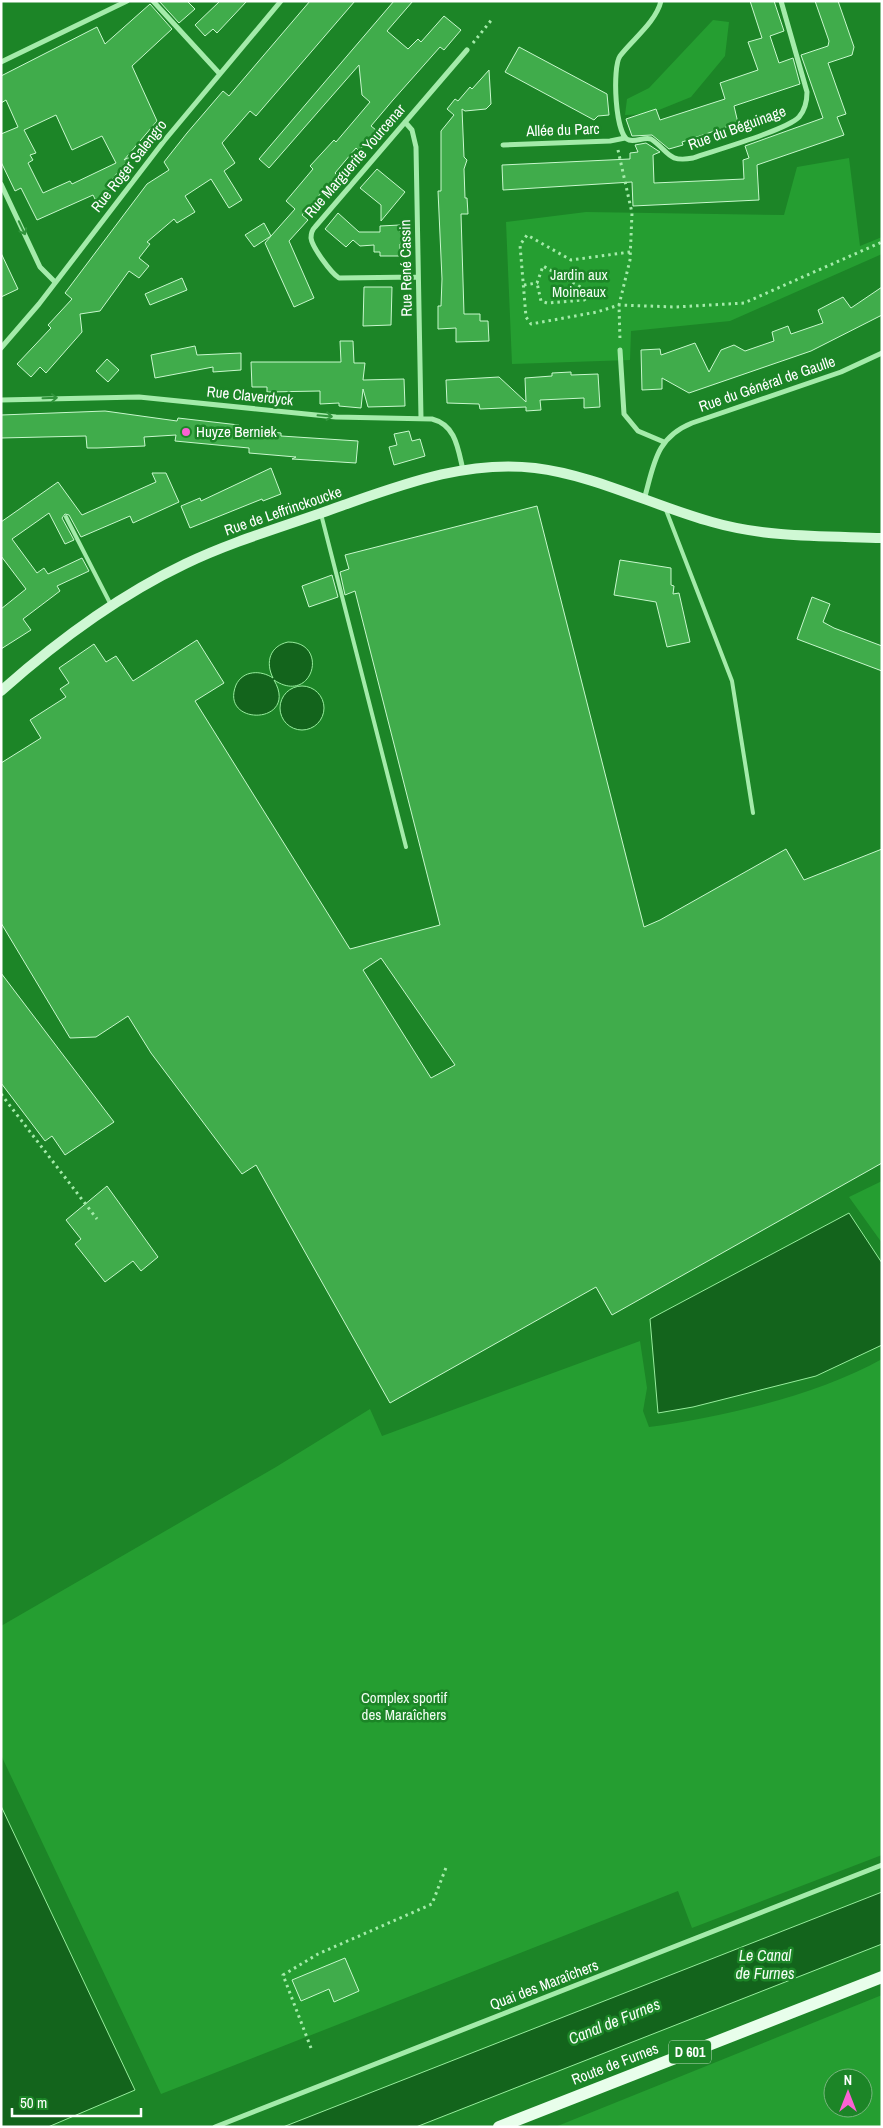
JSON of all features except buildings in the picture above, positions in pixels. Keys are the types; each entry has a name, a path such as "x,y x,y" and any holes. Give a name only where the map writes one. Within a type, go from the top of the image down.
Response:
{"main road":[{"name":"Rue de Leffrinckoucke","path":"1,691 42,657 112,607 146,584 196,559 411,482 463,470 493,467 537,468 571,475 713,523 759,532 882,538"},
{"name":"Route de Furnes","path":"499,2127 882,1977"}],"street":[{"path":"1,62 127,1"},
{"path":"153,1 219,73"},
{"name":"Rue Roger Salengro","path":"1,348 55,282 164,141 281,1"},
{"path":"625,138 619,125 615,68 618,58 655,14 661,1"},
{"name":"Rue du Béguinage","path":"625,138 628,140 652,139 668,156 679,160 788,125 798,118 805,108 807,92 781,1"},
{"name":"Rue Marguerite Yourcenar","path":"418,277 339,278 330,271 312,243 311,236 315,227 467,50"},
{"name":"Rue René Cassin","path":"405,122 412,130 416,141 421,418"},
{"name":"Allée du Parc","path":"503,145 625,138"},
{"path":"1,184 40,267 55,282"},
{"path":"620,350 624,414 638,431 664,442"},
{"name":"Rue du Général de Gaulle","path":"644,500 654,462 664,442 672,433 684,426 842,372 882,352"},
{"name":"Rue Claverdyck","path":"1,400 139,397 331,417 421,418 441,422 450,429 463,470"},
{"name":"Quai des Maraîchers","path":"215,2127 882,1865"}],"lane":[{"path":"665,508 732,681 753,813"},
{"path":"321,514 406,847"},
{"path":"66,517 112,607"}],"path":[{"path":"467,50 493,18"},
{"path":"616,140 632,213 630,252 619,305 620,350"},
{"path":"630,252 571,260 527,235 520,245 526,317 531,324 597,312 619,305 676,307 744,303 882,242"},
{"path":"543,266 593,294 584,300 546,303 541,301 537,283 543,266"},
{"path":"524,285 537,283"},
{"path":"1,1094 97,1220"},
{"path":"311,2048 283,1975 318,1954 432,1904 448,1865"}],"green space":[{"path":"713,20 729,22 725,56 691,97 649,114 625,115 627,99 649,88"},
{"name":"Jardin aux Moineaux","path":"849,158 860,246 882,237 882,254 730,321 631,331 630,360 512,364 506,222 586,212 784,215 797,167"},
{"path":"882,1181 882,1243 849,1197"},
{"name":"Complex sportif des Maraîchers","path":"640,1341 647,1388 643,1411 649,1427 738,1411 800,1394 857,1372 882,1359 882,1855 692,1928 678,1891 161,2094 1,1755 1,1626 276,1467 370,1409 382,1436"},
{"path":"882,1995 882,2127 555,2127"}],"water":[{"path":"288,642 301,645 309,652 312,661 311,671 307,679 299,685 288,686 274,680 279,695 277,706 269,712 258,715 247,714 238,708 234,699 236,685 243,676 253,673 268,675 273,678 269,661 273,651"},
{"path":"306,686 318,692 323,699 323,717 318,724 311,729 298,730 290,727 283,720 280,704 283,696 290,689"},
{"path":"849,1213 882,1263 882,1345 816,1376 693,1407 658,1413 650,1319"},
{"path":"1,1806 135,2090 48,2127 1,2127"},
{"name":"Le Canal de Furnes","path":"882,1892 882,1944 416,2127 283,2127"}],"place":[{"name":"Huyze Berniek","path":"186,432"}],"water label":[{"name":"Canal de Furnes","path":"614,2021"}]}
